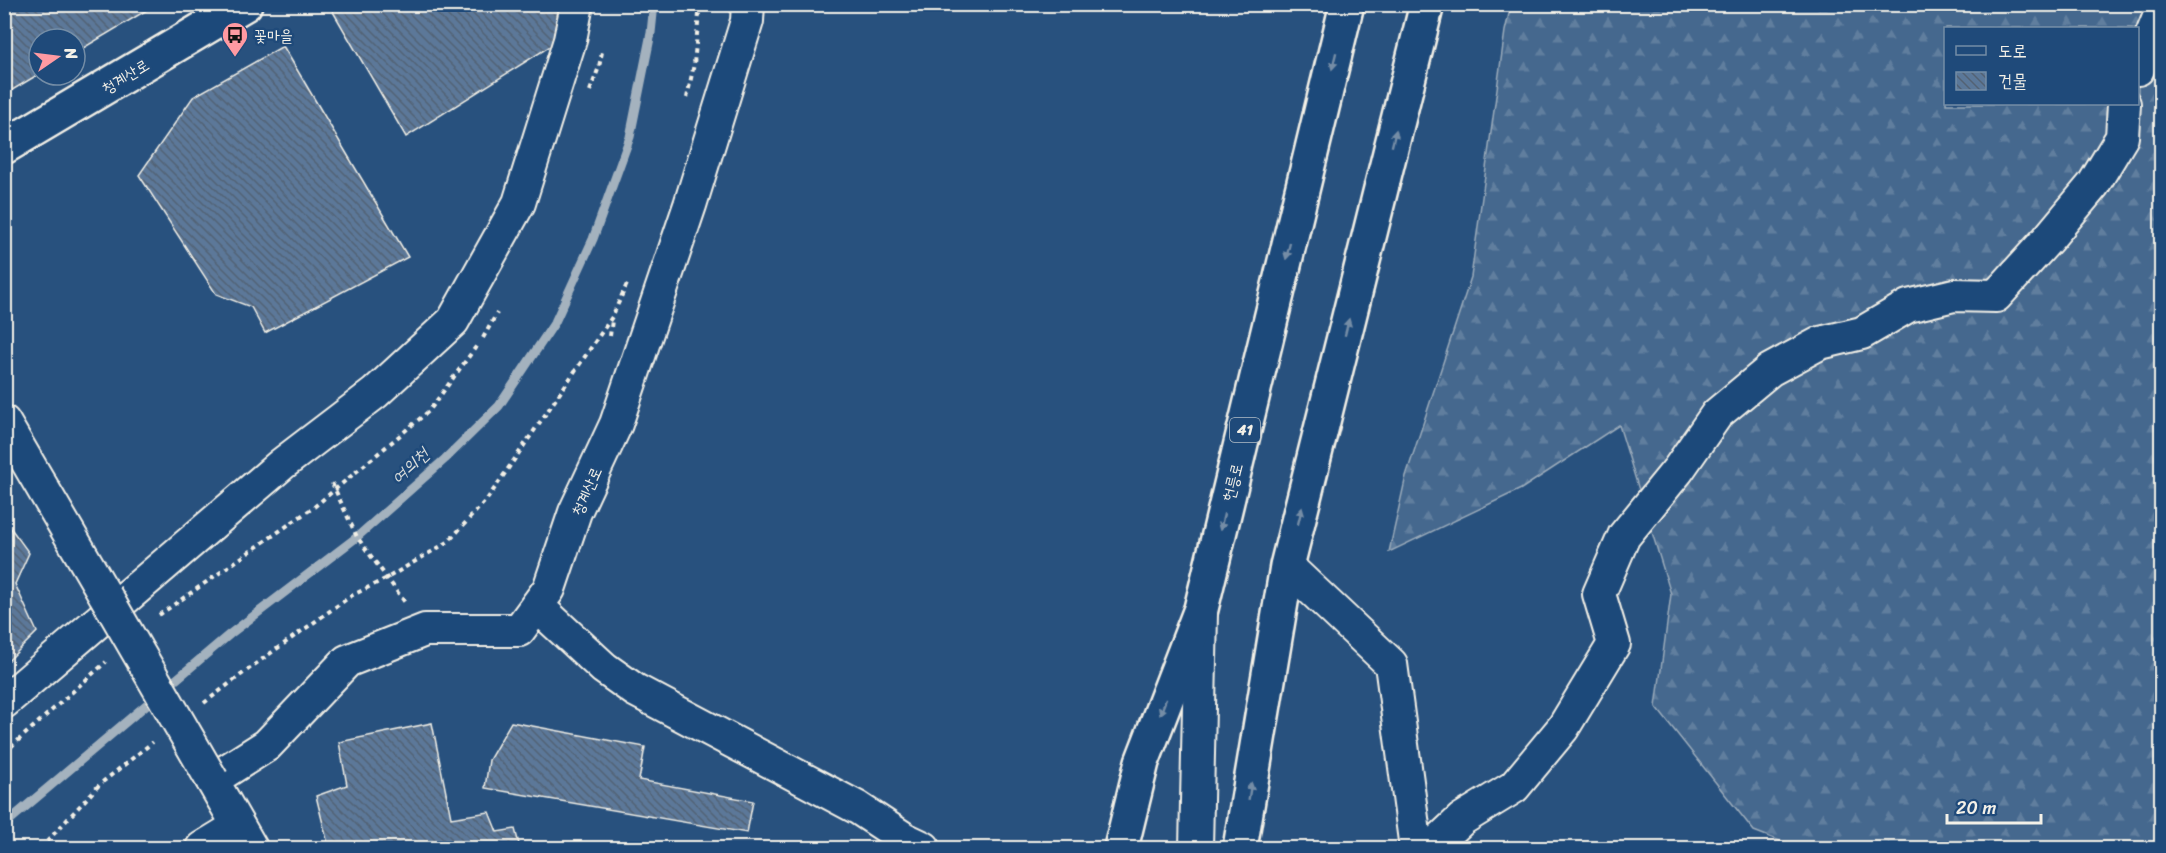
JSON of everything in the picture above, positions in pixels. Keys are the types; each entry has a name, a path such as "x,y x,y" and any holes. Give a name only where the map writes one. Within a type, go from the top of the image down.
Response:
{"main road":[{"name":"청계산로","path":"4,147 246,4"},
{"name":"헌릉로","path":"1121,849 1142,762 1201,609 1347,4"},
{"path":"1240,849 1287,566 1427,4"}],"street":[{"path":"4,702 282,464 375,393 453,321 519,203 570,40 577,4"},
{"name":"청계산로","path":"212,780 267,745 346,661 425,630 519,630 549,589 575,512 616,424 690,205 747,21 748,4"},
{"path":"2139,67 2162,10"},
{"path":"1431,849 1462,819 1514,787 1563,728 1614,644 1599,594 1624,536 1678,470 1717,414 1770,370 1820,343 1862,333 1908,306 1954,295 1995,296 2047,240 2093,185 2122,137 2124,105"},
{"path":"4,423 244,837 202,849"},
{"path":"1287,566 1391,664 1416,849"},
{"path":"537,606 604,668 635,690 858,808 904,839 924,849"},
{"path":"1196,849 1201,609"}],"path":[{"path":"685,108 694,64 700,4"},
{"path":"199,707 351,597 448,542 488,498 617,310 629,279"},
{"path":"314,507 429,411 490,328"},
{"path":"332,483 357,537 425,630"},
{"path":"41,849 100,784 154,742"}],"green space":[{"path":"1511,5 2161,5 2161,848 1798,848 1754,831 1656,707 1671,594 1619,425 1521,489 1389,552 1406,476 1471,277 1505,31"}],"building":[{"path":"4,4 157,4 87,46 87,27 27,27 27,81 4,95"},
{"path":"342,4 566,4 557,42 406,137 332,10"},
{"path":"283,46 408,257 265,333 251,307 216,294 139,175 193,97"},
{"path":"4,519 29,553 15,584 37,632 4,665"},
{"path":"511,722 645,747 639,780 753,801 747,833 485,788 489,760"},
{"path":"432,723 451,818 489,812 497,832 515,829 520,848 329,848 316,796 347,785 339,742"}],"waterway":[{"name":"여의천","path":"4,825 230,634 357,537 445,459 499,406 555,322 593,239 630,137 651,33 654,4"}],"place":[{"name":"꽃마을","path":"235,58"}]}
